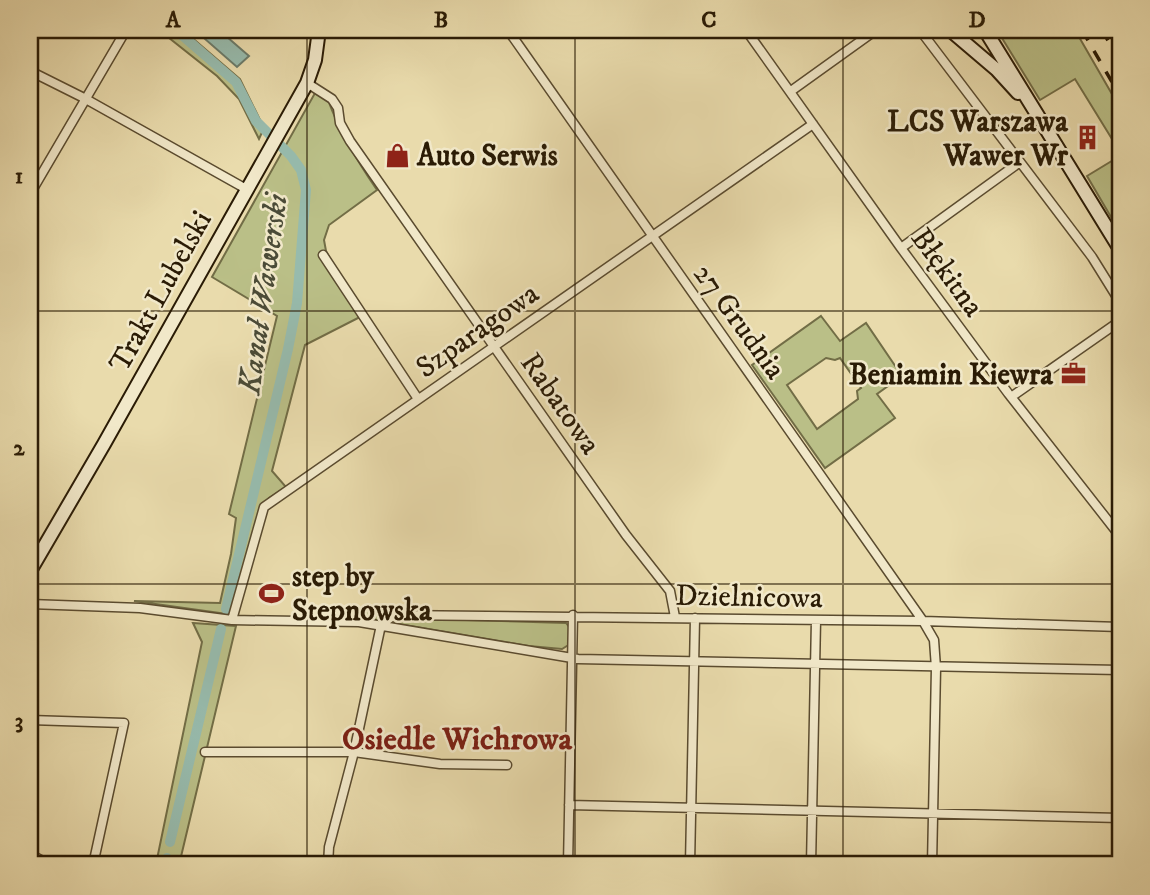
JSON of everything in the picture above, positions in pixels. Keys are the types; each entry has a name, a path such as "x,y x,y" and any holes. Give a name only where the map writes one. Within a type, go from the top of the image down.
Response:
{"street":[{"path":"30,194 126,30"},
{"name":"Trakt Lubelski","path":"30,571 307,83 315,60 319,30"},
{"name":"27 Grudnia","path":"508,30 923,621 934,640 936,668"},
{"name":"Błękitna","path":"746,30 1011,397 1120,536"},
{"path":"791,91 876,30"},
{"path":"920,30 1092,257 1120,302"},
{"path":"950,30 997,70 1039,117"},
{"path":"985,30 1120,249"},
{"path":"30,71 84,98 248,190"},
{"name":"Rabatowa","path":"307,83 332,99 338,108 340,123 350,141 626,535 670,592 675,617"},
{"name":"Szparagowa","path":"232,620 264,507 813,124"},
{"path":"901,248 1020,162"},
{"path":"323,255 418,398"},
{"path":"1011,397 1120,321"},
{"path":"30,604 140,608 232,620 359,622 572,659 1120,670"},
{"name":"Dzielnicowa","path":"382,625 394,615 573,615 923,621 1120,628"},
{"path":"568,865 573,615"},
{"path":"690,865 695,618"},
{"path":"811,865 816,620"},
{"path":"328,865 329,848 354,752 382,625"},
{"path":"932,865 936,668"},
{"path":"30,720 124,723 93,865"},
{"path":"205,752 354,752 440,764 507,765"},
{"path":"569,805 1120,818"},
{"path":"30,854 50,865"}],"green space":[{"path":"159,30 183,30 240,79 264,128 259,139 239,99 217,76"},
{"path":"997,30 1075,30 1120,108 1120,152 1075,79 1040,100"},
{"path":"315,93 328,100 349,146 377,190 329,225 324,240 326,251 360,317 305,345 272,471 286,487 269,498 262,508 232,607 227,614 134,601 220,603 236,518 229,514 277,316 212,277"},
{"path":"1120,156 1120,211 1111,217 1087,176"},
{"path":"821,316 840,341 866,323 902,376 877,394 895,418 825,468 752,365","holes":["826,358 840,358 861,388 857,391 858,399 817,429 787,385"]},
{"path":"339,610 396,611 378,620 339,617"},
{"path":"397,618 566,623 570,628 570,644 562,649 529,646 393,623"},
{"path":"193,623 236,626 179,865 142,865 156,864 202,642"}],"shaded area":[{"path":"213,30 219,30 249,56 237,67 205,39"}],"waterway":[{"name":"Kanał Wawerski","path":"176,30 236,82 256,121 291,156 301,170 306,190 297,303 226,609"},
{"name":"Kanał Wawerski","path":"170,842 221,629"},
{"name":"Kanał Wawerski","path":"166,865 167,858"}],"railway":[{"path":"1082,30 1120,96"},
{"path":"1102,30 1120,62"}],"place":[{"name":"LCS Warszawa Wawer Wr","path":"1088,138"},
{"name":"Auto Serwis","path":"397,155"},
{"name":"Beniamin Kiewra","path":"1073,374"},
{"name":"step by Stepnowska","path":"272,593"}],"district":[{"name":"Osiedle Wichrowa","path":"457,738"}]}
